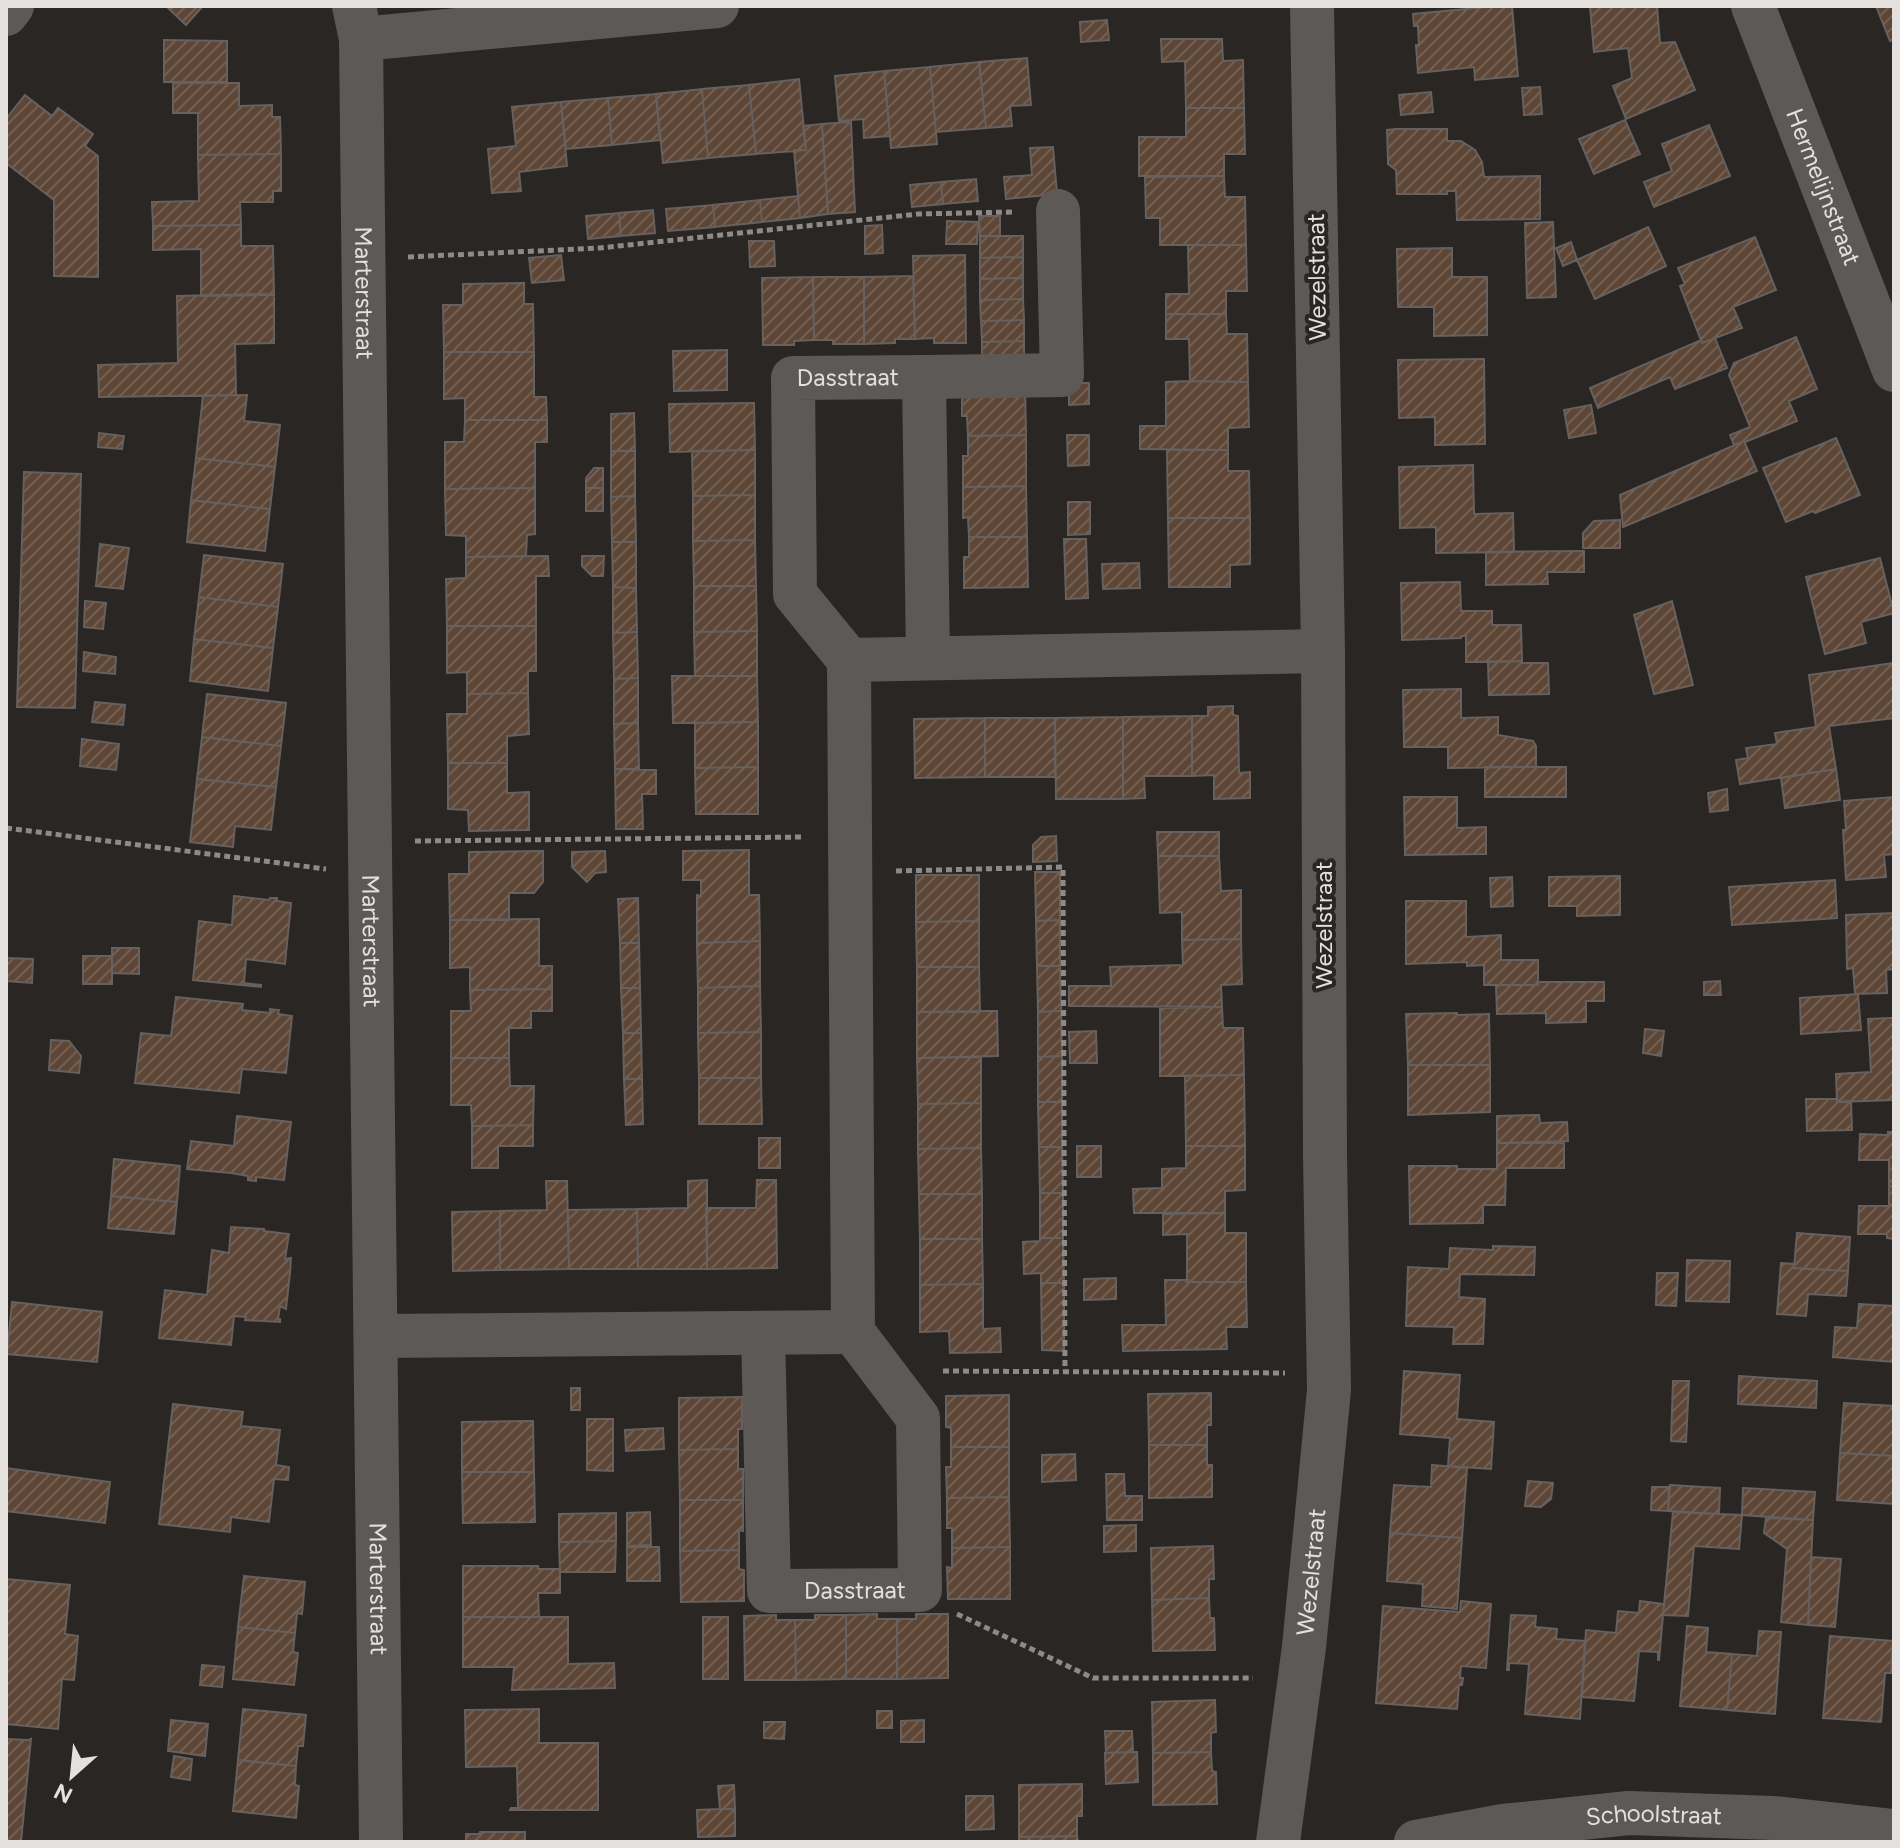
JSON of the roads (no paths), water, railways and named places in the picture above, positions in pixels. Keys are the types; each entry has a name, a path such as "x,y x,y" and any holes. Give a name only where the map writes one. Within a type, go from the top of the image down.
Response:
{"street":[{"path":"6,14 12,6"},
{"path":"358,22 717,6"},
{"name":"Wezelstraat","path":"1278,1842 1300,1678 1329,1373 1323,651 1312,6"},
{"name":"Hermelijnstraat","path":"1753,6 1894,370"},
{"name":"Marterstraat","path":"358,22 381,1842"},
{"path":"924,377 1062,375 1058,211"},
{"name":"Dasstraat","path":"849,660 795,594 793,378 924,377 928,658"},
{"path":"376,1336 853,1332 849,660 1323,651"},
{"name":"Dasstraat","path":"763,1333 769,1591 920,1590 918,1418 853,1332"},
{"name":"Schoolstraat","path":"1416,1842 1503,1826 1629,1813 1774,1818 1894,1831"}]}
